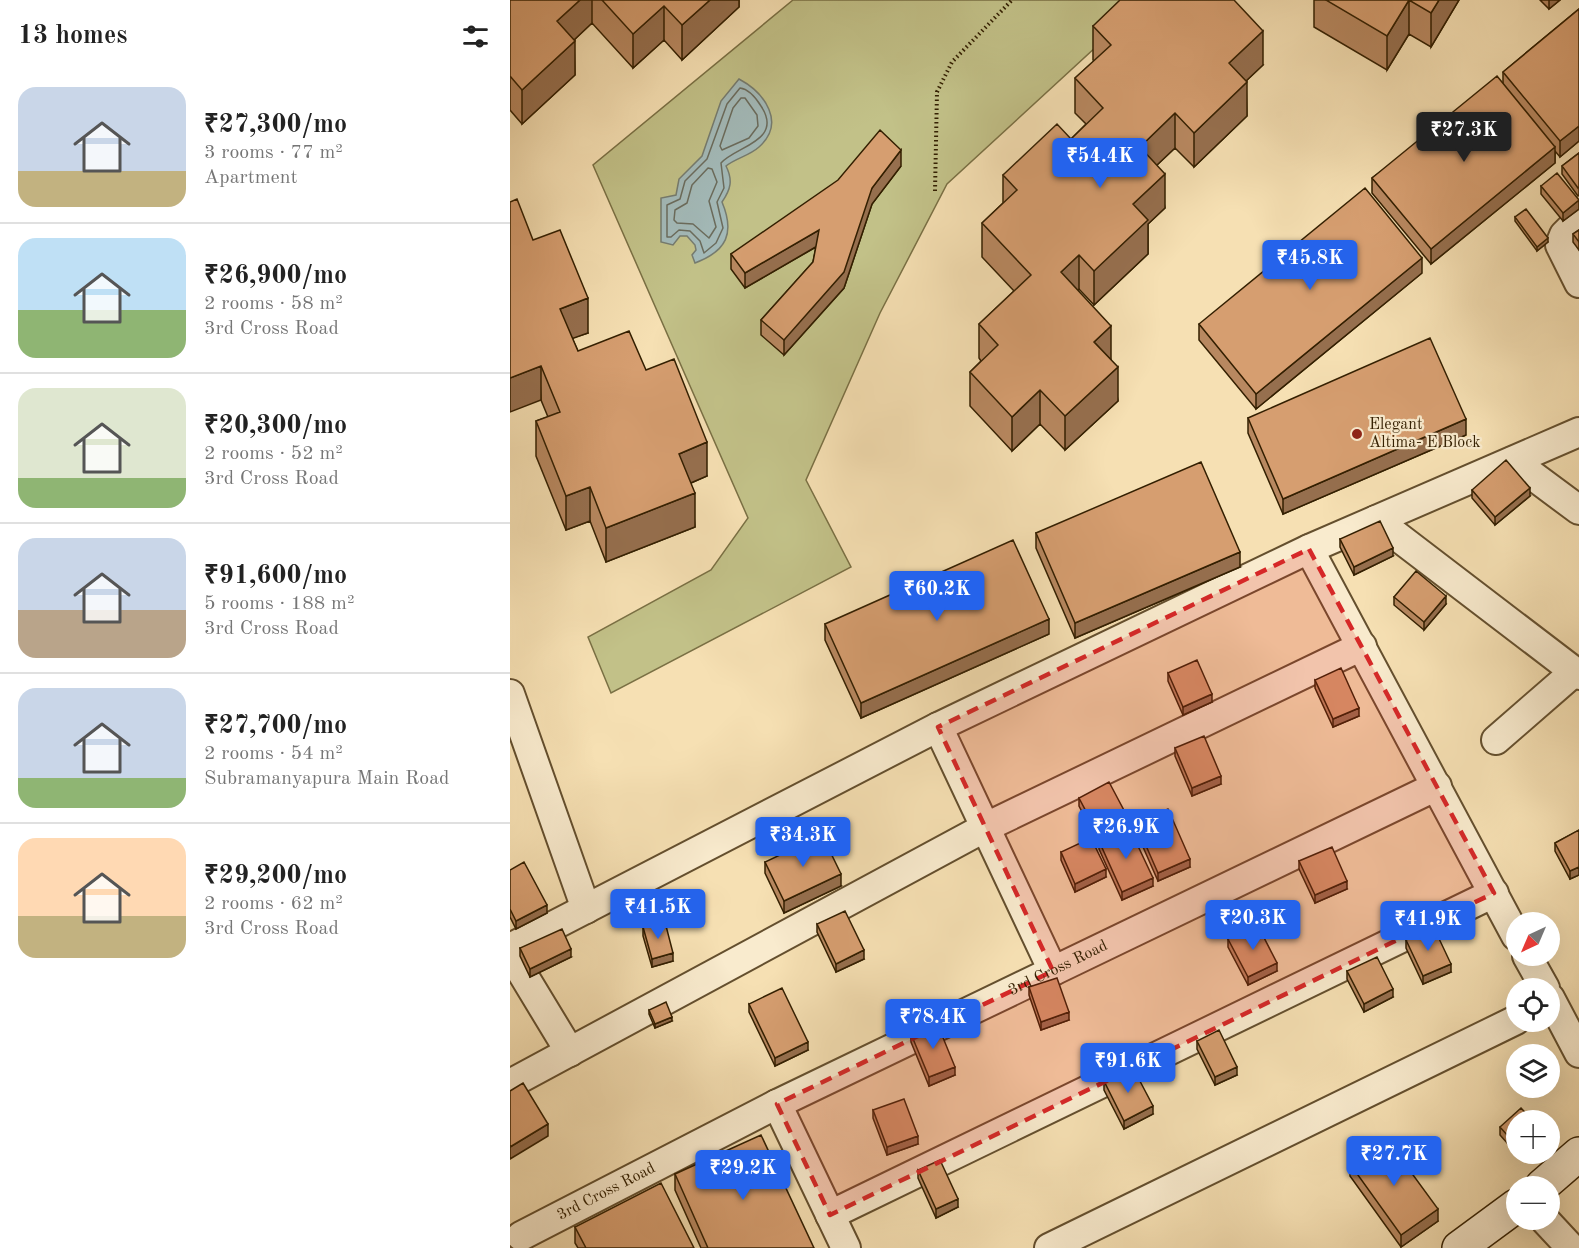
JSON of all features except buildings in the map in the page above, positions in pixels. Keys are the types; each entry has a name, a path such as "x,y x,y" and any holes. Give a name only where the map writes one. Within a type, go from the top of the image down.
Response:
{"street":[{"path":"1579,220 1564,235 1560,245 1579,283"},
{"path":"510,948 938,727 1309,549 1579,432"},
{"path":"1513,461 1579,510"},
{"path":"1376,519 1576,674 1496,740"},
{"path":"1309,549 1506,916"},
{"path":"510,1084 986,827 1362,646"},
{"path":"510,694 586,909"},
{"path":"938,727 1053,971"},
{"name":"3rd Cross Road","path":"520,1234 777,1104 1437,786"},
{"path":"830,1215 1494,893"},
{"path":"510,953 570,1052"},
{"path":"1560,1018 1579,1053"},
{"path":"1049,1248 1506,1025"},
{"path":"777,1104 846,1248"},
{"path":"1554,1176 1579,1154"},
{"path":"1459,1248 1506,1213"},
{"path":"1554,1230 1570,1248"}],"path":[{"path":"935,192 937,92 952,62 1012,0"}],"highlighted area":[{"path":"1309,549 1494,893 830,1215 777,1104 1053,971 938,727"}],"shaded area":[{"path":"793,0 1147,0 947,184 880,313 806,480 851,567 611,693 588,637 711,570 748,518 593,165"}],"water":[{"path":"739,79 764,100 769,109 771,128 767,138 759,147 726,166 730,176 729,189 722,202 728,232 721,247 715,253 695,263 692,255 696,250 695,245 687,236 680,236 673,245 661,242 661,198 676,195 679,179 702,156 721,101"}],"place":[{"name":"Elegant Altima- E Block","path":"1357,434"}]}
